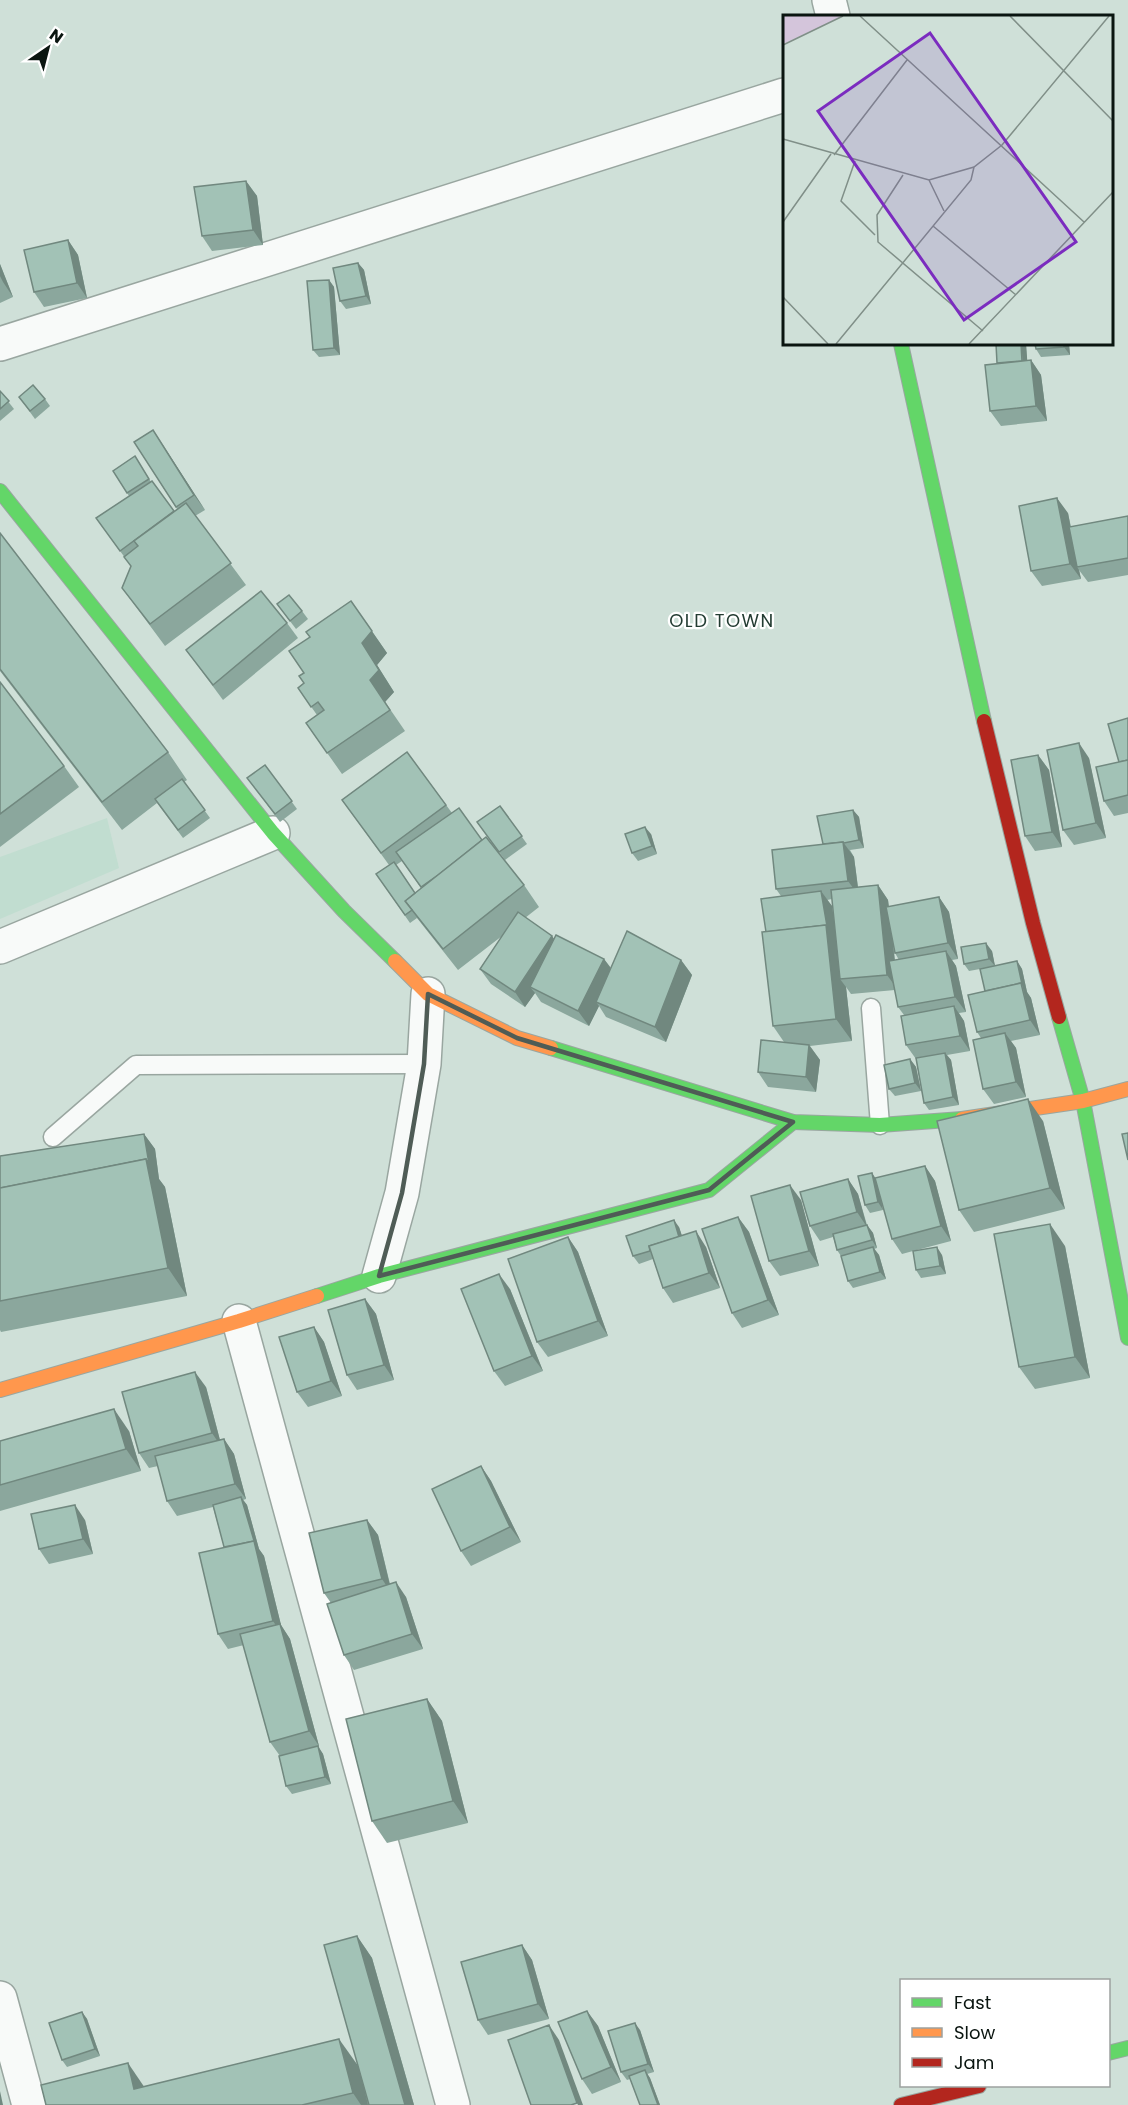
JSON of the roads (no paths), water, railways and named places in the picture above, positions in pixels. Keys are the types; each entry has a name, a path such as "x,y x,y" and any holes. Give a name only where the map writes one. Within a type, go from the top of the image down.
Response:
{"street":[{"path":"829,0 833,15"},
{"path":"0,344 783,95"},
{"path":"901,345 972,669 1033,923 1083,1101 1128,1338"},
{"path":"5,508 273,833 344,911 428,994 517,1038 793,1122 880,1125 945,1121 1083,1101 1128,1089"},
{"path":"0,947 273,833"},
{"path":"379,1276 402,1193 424,1065 428,994"},
{"path":"0,1390 239,1321 379,1276 709,1190 793,1122"},
{"path":"239,1321 453,2105"},
{"path":"0,1998 29,2105"},
{"path":"1110,2052 1128,2048"},
{"path":"901,2105 971,2087"}],"lane":[{"path":"871,1008 880,1125"},
{"path":"52,1137 136,1065 424,1065"}],"district":[{"name":"OLD TOWN","path":"722,620"}]}
